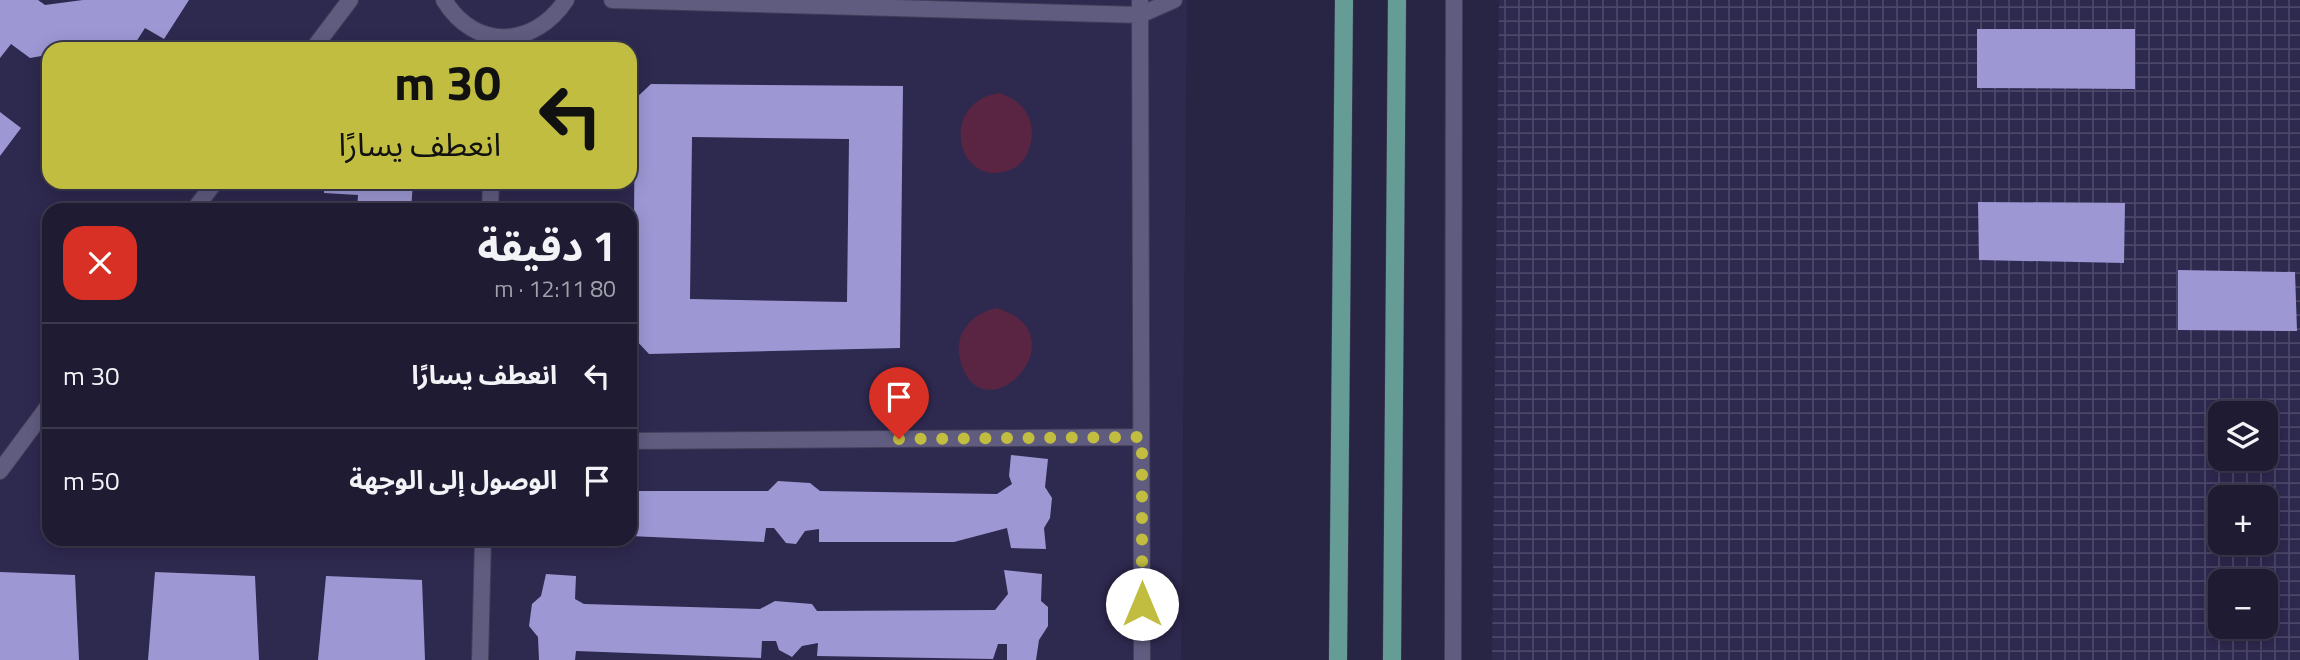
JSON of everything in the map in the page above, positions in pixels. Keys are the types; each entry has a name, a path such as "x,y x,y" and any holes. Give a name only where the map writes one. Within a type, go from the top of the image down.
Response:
{"main road":[{"path":"1338,660 1344,0"},
{"path":"1392,660 1397,0"}],"lane":[{"path":"318,42 350,0"},
{"path":"444,0 453,15 491,42"},
{"path":"497,42 515,37 531,41 555,17 566,0"},
{"path":"612,0 1140,7 1174,0"},
{"path":"1453,660 1454,0"},
{"path":"1140,7 1142,660"},
{"path":"0,471 42,414"},
{"path":"637,441 1142,437"},
{"path":"480,660 483,546"}],"shaded area":[{"path":"0,0 1187,0 1181,660 0,660"},
{"path":"1499,0 2300,0 2300,660 1492,660"},
{"path":"999,93 1023,108 1031,123 1032,132 1027,155 1023,160 1010,170 992,173 977,168 967,157 961,142 961,127 967,112 980,100"},
{"path":"997,308 1021,321 1031,339 1030,357 1020,374 1005,386 989,390 973,383 961,363 959,343 972,320"}],"building":[{"path":"0,0 38,0 45,5 83,0 189,0 164,39 145,28 136,42 42,42 42,56 30,58 11,44 0,58"},
{"path":"1977,29 2135,29 2135,89 1977,88"},
{"path":"651,84 903,86 900,348 649,354 637,341 637,203 634,203 634,189 637,189 637,97","holes":["692,137 849,139 847,302 690,299"]},
{"path":"0,112 21,128 0,156"},
{"path":"324,189 412,189 412,203 357,203 358,195 324,193"},
{"path":"1978,202 2125,203 2124,263 1979,260"},
{"path":"2178,270 2295,272 2297,331 2178,330"},
{"path":"1011,455 1048,459 1045,487 1052,498 1050,518 1044,528 1046,549 1011,548 1007,528 954,542 819,542 819,529 805,531 796,544 786,543 774,528 766,528 764,542 637,536 637,491 768,491 778,481 810,483 820,491 997,494 1012,484 1009,476"},
{"path":"542,546 579,546 579,548"},
{"path":"1004,570 1042,574 1041,601 1048,607 1048,626 1039,640 1036,660 1007,660 1007,644 998,644 993,659 817,656 818,643 802,646 792,657 779,650 776,641 762,641 761,658 576,651 575,660 539,660 538,637 529,626 532,604 541,596 546,574 576,576 575,599 584,604 760,609 775,601 812,604 817,611 995,610 1008,594"},
{"path":"0,572 75,575 79,660 0,660"},
{"path":"155,572 255,576 259,660 148,660"},
{"path":"326,576 422,580 425,660 318,660"}],"route":[{"path":"899,439 1142,437 1142,604"}]}
